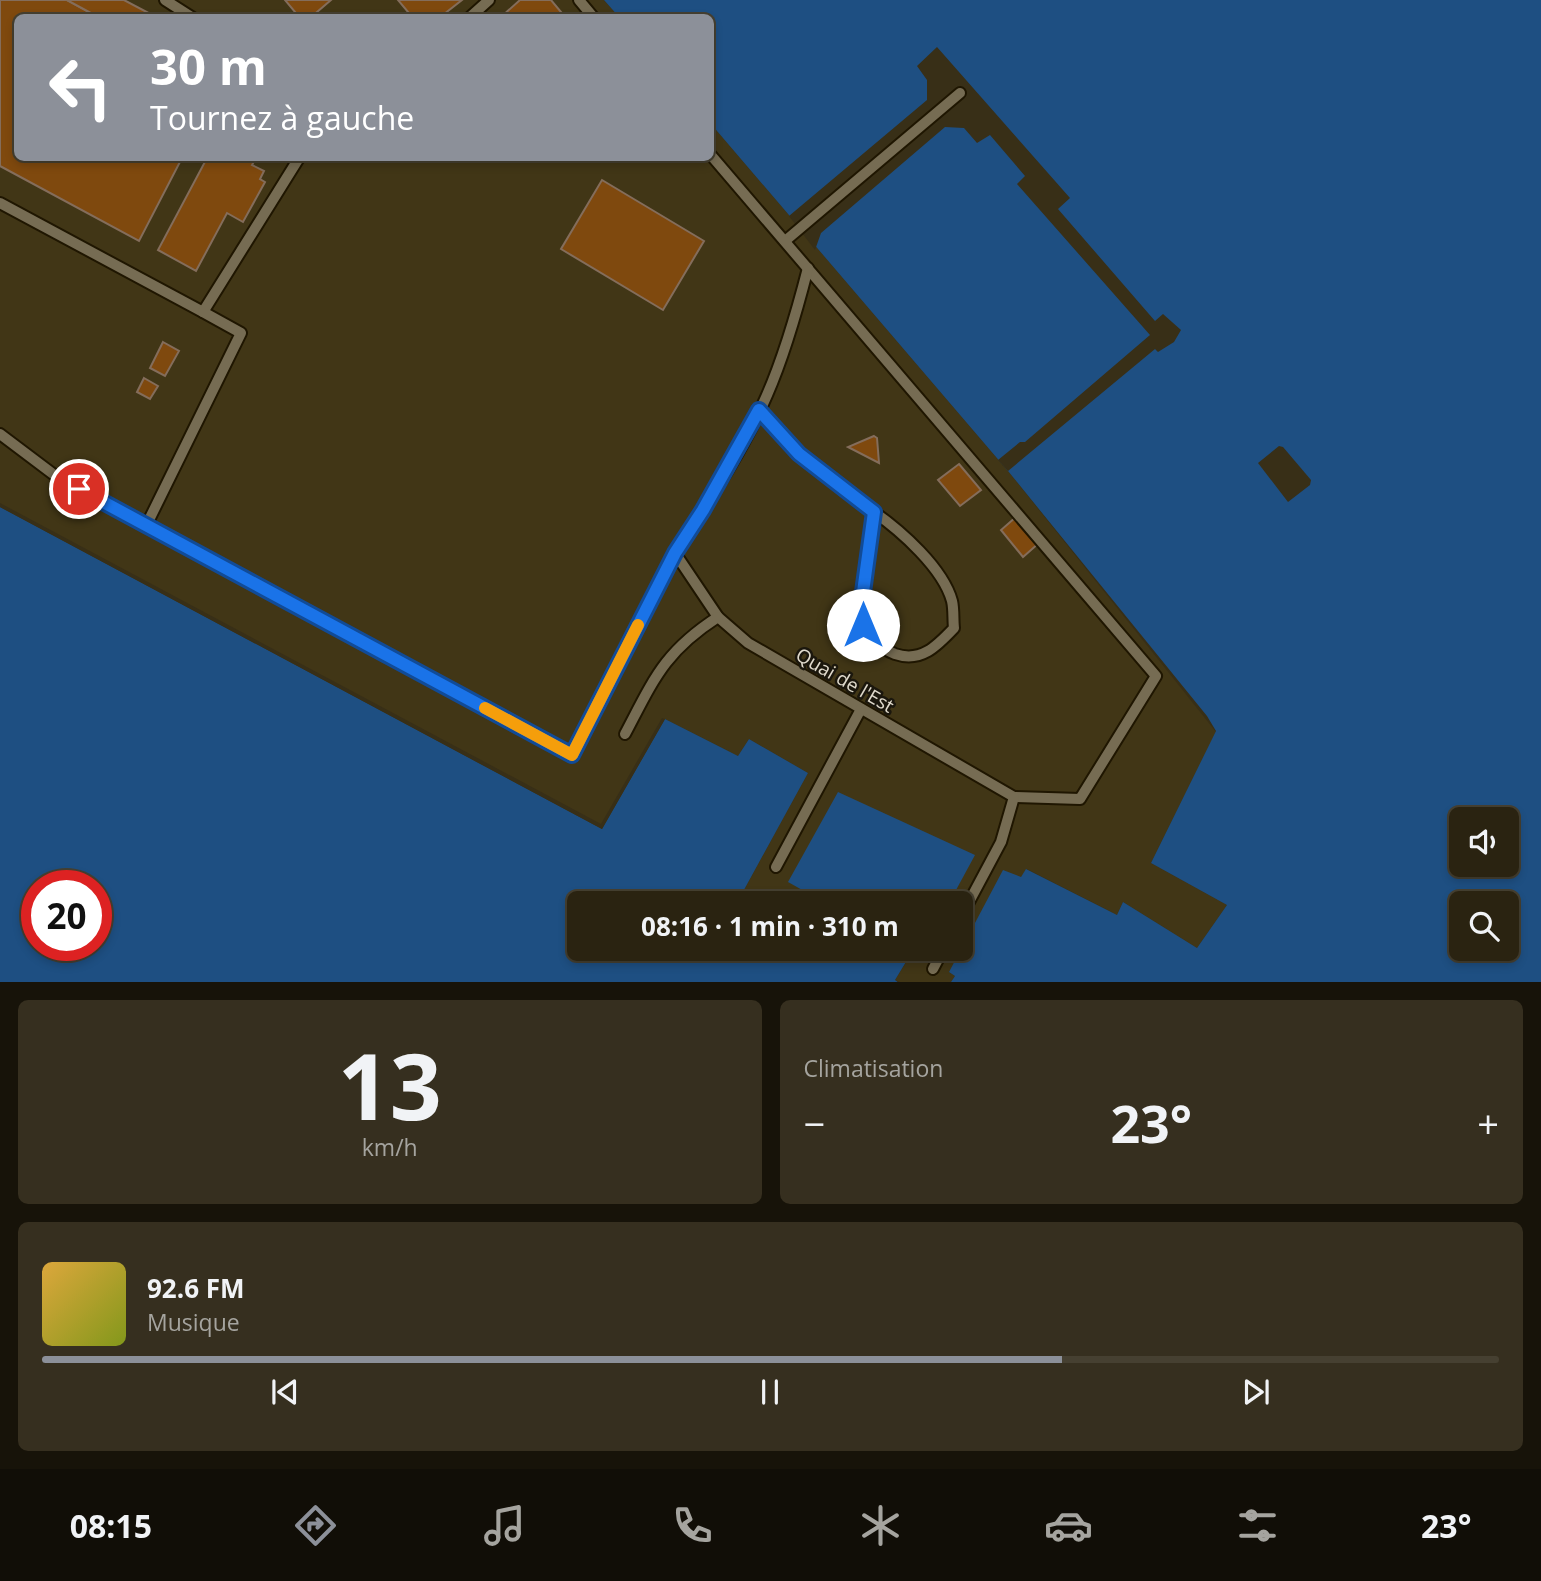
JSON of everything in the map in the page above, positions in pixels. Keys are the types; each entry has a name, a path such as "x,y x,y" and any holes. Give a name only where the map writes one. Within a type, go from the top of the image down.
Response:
{"lane":[{"path":"165,0 187,14"},
{"path":"473,14 489,0"},
{"path":"579,0 591,14"},
{"path":"785,241 960,93"},
{"name":"Quai de l'Est","path":"675,553 719,617 748,643 1014,797 1080,799 1156,676 714,159"},
{"path":"203,312 297,161"},
{"path":"0,203 241,333 146,526"},
{"path":"0,434 57,477 572,755 675,553 703,510 759,410 792,331 808,268"},
{"path":"759,410 799,454 902,532 938,575 952,600 954,628 933,651 906,658 881,649 863,625 863,592 874,512"},
{"path":"625,734 663,663 691,635 719,617"},
{"path":"776,867 861,709"},
{"path":"973,894 1001,842 1014,797"},
{"path":"933,969 937,961"}],"shaded area":[{"path":"0,0 604,0 616,14 14,14 14,161 714,161 714,128 1008,471 1216,732 1151,863 1227,905 1197,948 1123,902 1117,915 1027,869 973,940 973,891 955,891 974,855 789,882 804,891 743,891 808,773 749,739 738,756 665,719 602,829 0,507"},
{"path":"907,961 957,961 949,972 955,976 951,982 895,980"}],"water":[{"path":"604,0 1541,0 1541,982 951,982 955,976 949,972 955,961 973,961 973,927 1003,870 1021,877 1026,869 1117,915 1123,902 1197,948 1227,905 1151,863 1216,731 1207,716 1008,471 714,128 714,14 616,14"},
{"path":"0,507 602,829 665,719 738,756 749,739 808,773 743,891 567,891 567,961 907,961 895,980 898,982 0,982"},
{"path":"838,792 975,855 956,891 804,891 788,882"}],"pier":[{"path":"937,47 1070,198 1058,209 1155,321 1163,314 1181,330 1174,342 1158,352 1155,349 1008,471 998,460 1020,442 1025,442 1150,335 1017,184 1025,176 990,135 977,143 964,128 945,127 821,233 815,250 789,216 927,100 927,80 917,66"},
{"path":"1279,446 1283,447 1311,480 1310,485 1288,502 1258,463"},
{"path":"0,503 601,824 662,718 665,719 602,829 0,507"}],"building":[{"path":"0,0 67,0 93,14 14,14 14,161 180,161 139,241 0,166"},
{"path":"67,0 124,0 150,14 93,14"},
{"path":"285,0 331,0 315,14 297,14"},
{"path":"398,0 462,0 444,14 410,14"},
{"path":"520,0 551,0 563,14 504,14"},
{"path":"205,161 254,161 252,165 264,171 260,179 265,182 243,222 227,213 196,271 158,250"},
{"path":"602,180 704,241 663,310 561,249"},
{"path":"163,342 179,351 165,376 150,368"},
{"path":"144,378 158,386 150,399 137,392"},
{"path":"874,436 877,438 879,463 848,447"},
{"path":"959,464 981,490 960,506 938,480"},
{"path":"1016,517 1039,543 1023,557 1001,530"}],"slow traffic":[{"path":"485,708 572,755 638,625"}],"route":[{"path":"79,489 572,755 675,553 703,510 759,410 799,454 874,512 863,592 863,625"}]}
